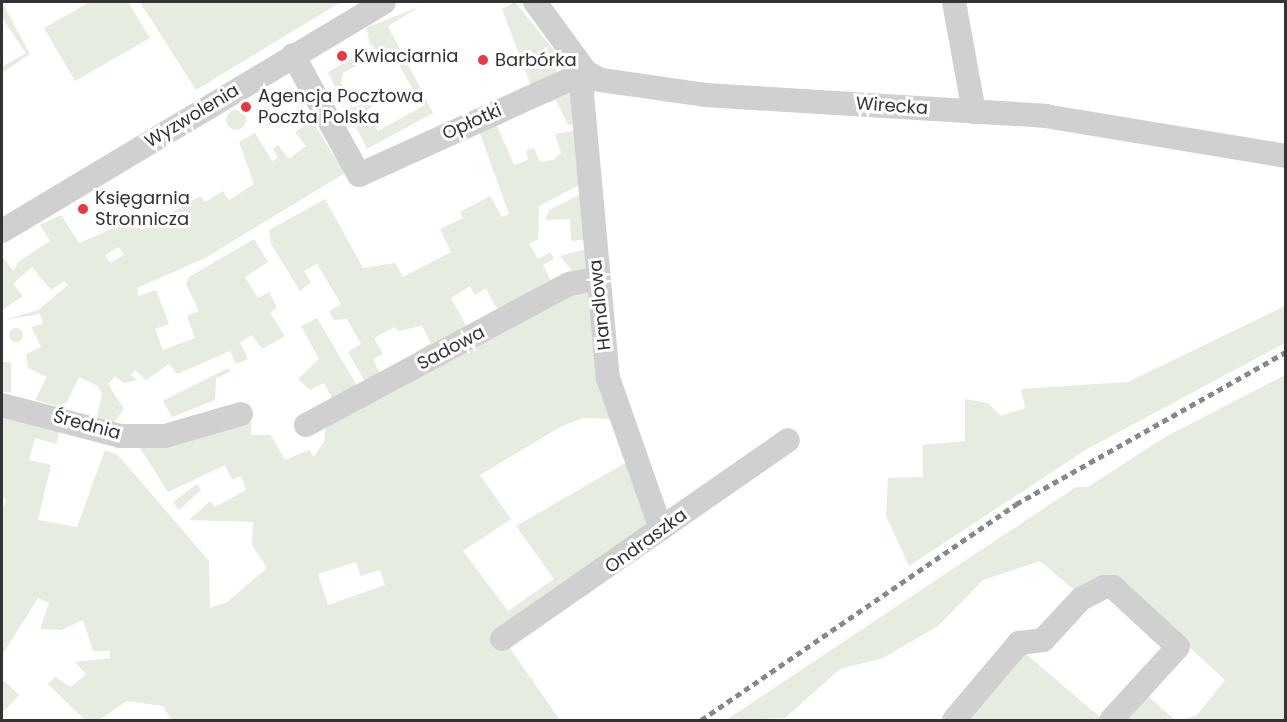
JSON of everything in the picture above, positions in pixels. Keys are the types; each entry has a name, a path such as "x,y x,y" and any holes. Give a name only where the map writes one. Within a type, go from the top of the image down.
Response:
{"street":[{"name":"Wyzwolenia","path":"2,231 293,55 358,8 384,2"},
{"path":"535,2 586,72"},
{"path":"954,2 974,112"},
{"name":"Opłotki","path":"293,55 359,175 586,72"},
{"name":"Wirecka","path":"586,72 601,80 705,95 1045,116 1286,156"},
{"name":"Handlowa","path":"586,72 582,94 597,279 608,378 661,529"},
{"name":"Sadowa","path":"306,425 569,284 597,279"},
{"name":"Średnia","path":"2,405 120,436 165,436 242,414"},
{"name":"Ondraszka","path":"502,639 788,440"},
{"path":"954,720 1019,643 1043,640 1093,590 1113,587 1178,647 1111,720"}],"shaded area":[{"path":"2,2 30,54 2,73 2,67 26,53 2,18"},
{"path":"90,2 128,2 150,38 75,81 44,28"},
{"path":"140,2 341,2 196,90"},
{"path":"515,2 560,58 554,76 531,86 502,9"},
{"path":"419,7 388,26 433,113 367,149 347,109 379,100 367,111 378,131 423,106 389,48 343,73 341,83 348,95 341,99 328,72 371,47 366,28"},
{"path":"571,89 578,125 568,125 556,100 536,107"},
{"path":"236,110 243,113 246,120 243,127 236,130 229,127 226,120 229,113"},
{"path":"520,115 497,126 514,165 528,160 526,150 534,148 540,162 553,160 561,153 555,134 579,130 581,184 539,206 538,239 529,244 538,259 550,252 554,259 543,265 551,281 571,270 560,256 585,249 587,270 501,316 486,288 475,295 470,286 451,298 468,329 419,359 415,352 431,343 422,326 398,331 395,327 374,338 383,354 373,359 380,374 368,387 348,352 361,344 347,319 334,320 329,311 341,304 317,264 304,271 311,282 300,291 271,244 269,230 325,199 363,268 395,263 403,277 451,252 440,229 463,218 460,212 490,196 502,217 509,214 479,131"},
{"path":"312,121 345,173 205,258 137,288 139,296 156,290 169,324 155,329 163,350 195,338 187,316 199,311 186,284 189,277 254,239 268,262 245,277 258,298 269,292 277,307 270,313 285,336 262,349 252,335 240,342 248,359 236,364 230,351 177,374 169,364 146,380 135,370 131,375 137,380 124,383 115,376 108,384 124,409 114,422 97,417 102,394 98,386 79,377 64,408 35,400 47,377 28,368 26,354 41,347 31,327 43,324 40,314 4,320 38,310 68,285 64,281 51,290 32,267 13,284 23,296 2,310 2,257 14,271 18,262 50,241 40,225 61,215 79,243 135,219 142,230 200,196 205,202 223,191 229,200 254,184 239,142 255,133 272,161 278,158 273,149 278,145 289,159 306,146 295,132","holes":["119,247 124,255 110,263 105,255"]},
{"path":"581,194 584,240 571,241 570,219 545,220 549,210"},
{"path":"588,286 616,419 583,418 562,426 480,475 511,519 463,551 508,611 554,579 516,526 627,462 651,523 507,644 560,720 171,720 163,706 127,701 99,720 85,720 48,684 55,677 71,687 86,674 75,662 110,658 110,651 93,651 83,620 61,630 40,629 49,603 38,598 2,655 2,509 7,500 2,497 2,414 60,430 56,444 35,438 29,460 51,465 38,520 77,527 105,450 118,455 209,561 210,608 227,602 267,568 252,545 253,522 189,520 210,501 215,507 246,490 241,476 232,480 225,465 168,492 138,445 251,411 251,435 271,435 285,460 309,450 314,457 325,440 325,427","holes":["356,562 361,576 380,570 385,585 328,605 318,574"]},
{"path":"1285,306 1285,343 1087,449 909,566 886,516 888,478 923,477 923,445 965,441 965,399 988,403 1001,416 1025,408 1021,389 1128,382"},
{"path":"317,318 360,391 335,404 324,383 310,390 298,379 319,359 301,326"},
{"path":"13,328 19,328 23,335 19,342 13,342 9,338 9,332"},
{"path":"2,362 11,362 11,392 2,392"},
{"path":"228,368 230,372 216,378 215,400 172,417 163,401"},
{"path":"1285,375 1285,720 1182,720 1197,715 1225,680 1117,580 1079,594 1040,561 983,580 938,626 883,658 840,669 785,718 726,720 1076,487 1088,487 1165,437"},
{"path":"197,484 201,490 179,510 173,502"},
{"path":"1019,648 1101,718 1133,683 1175,720 959,720"},
{"path":"2,679 19,695 2,713"}],"railway":[{"path":"701,720 1016,504 1286,352"}],"place":[{"name":"Kwiaciarnia","path":"342,56"},
{"name":"Barbórka","path":"483,60"},
{"name":"Agencja Pocztowa Poczta Polska","path":"246,107"},
{"name":"Księgarnia Stronnicza","path":"83,209"}]}
